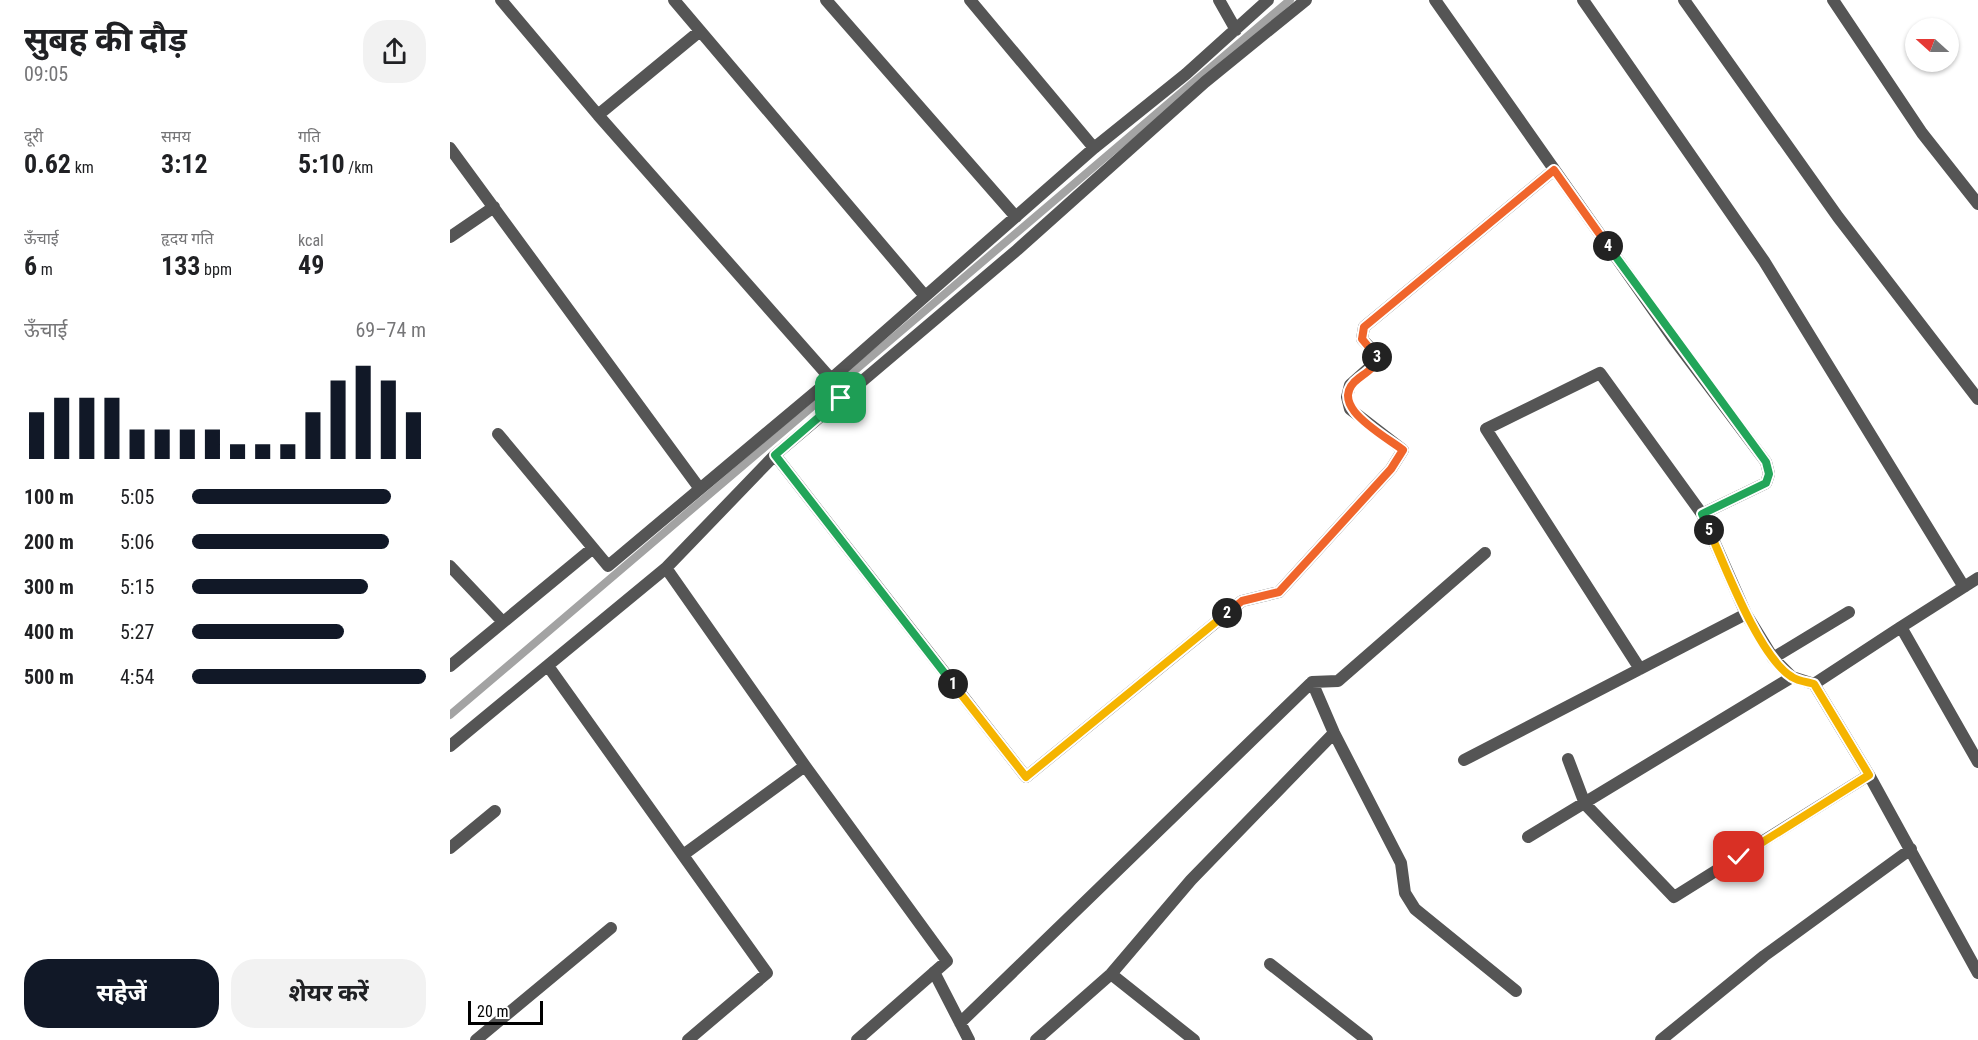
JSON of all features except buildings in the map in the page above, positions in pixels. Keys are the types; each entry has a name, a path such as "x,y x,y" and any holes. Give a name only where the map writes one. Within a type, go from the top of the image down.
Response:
{"street":[{"path":"501,0 598,115 831,379"},
{"path":"674,0 925,296"},
{"path":"826,0 1016,217"},
{"path":"970,0 1094,148"},
{"path":"1219,0 1236,30"},
{"path":"498,434 608,566 831,379 1094,148 1186,74 1268,0"},
{"path":"450,746 666,568 775,455 1017,250 1204,82 1306,0"},
{"path":"1435,0 1675,340 1766,462 1769,474 1766,483 1702,514"},
{"path":"1583,0 1764,261 1964,587"},
{"path":"1684,0 1838,217 1978,399"},
{"path":"1833,0 1922,133 1978,204"},
{"path":"598,115 700,32"},
{"path":"450,148 700,489"},
{"path":"775,455 1026,777 1242,601 1279,592 1391,469 1403,450 1350,409 1347,397 1350,385 1377,361 1377,355 1362,339 1364,327 1554,170"},
{"path":"450,237 494,207"},
{"path":"1640,669 1486,429 1600,373 1702,514 1746,614 1773,658 1792,677 1814,684 1911,849 1978,973"},
{"path":"450,666 593,548"},
{"path":"960,1023 1312,682 1338,681 1485,553"},
{"path":"450,566 503,622"},
{"path":"666,568 805,766 947,960 857,1040"},
{"path":"1814,684 1978,578"},
{"path":"1773,658 1849,612"},
{"path":"1464,760 1746,614"},
{"path":"1901,627 1978,762"},
{"path":"548,666 767,973 688,1040"},
{"path":"1528,837 1586,804 1792,677"},
{"path":"1312,682 1334,733 1401,863 1405,893 1415,909 1516,991"},
{"path":"1036,1040 1111,974 1191,880 1334,733"},
{"path":"1568,759 1586,804 1674,897 1869,775"},
{"path":"683,855 805,766"},
{"path":"450,848 495,811"},
{"path":"1661,1040 1764,956 1911,849"},
{"path":"476,1040 611,928"},
{"path":"1270,964 1367,1040"},
{"path":"934,972 969,1040"},
{"path":"1111,974 1194,1040"}],"waterway":[{"path":"450,715 1290,0"}],"route":[{"path":"841,398 775,455 1026,777 1242,601 1279,592 1391,469 1403,450 1350,409 1347,397 1350,385 1371,369 1377,361 1377,355 1362,339 1364,327 1554,170 1675,340 1766,462 1769,474 1766,483 1702,514 1746,614 1773,658 1792,677 1814,684 1869,775 1739,857"}]}
